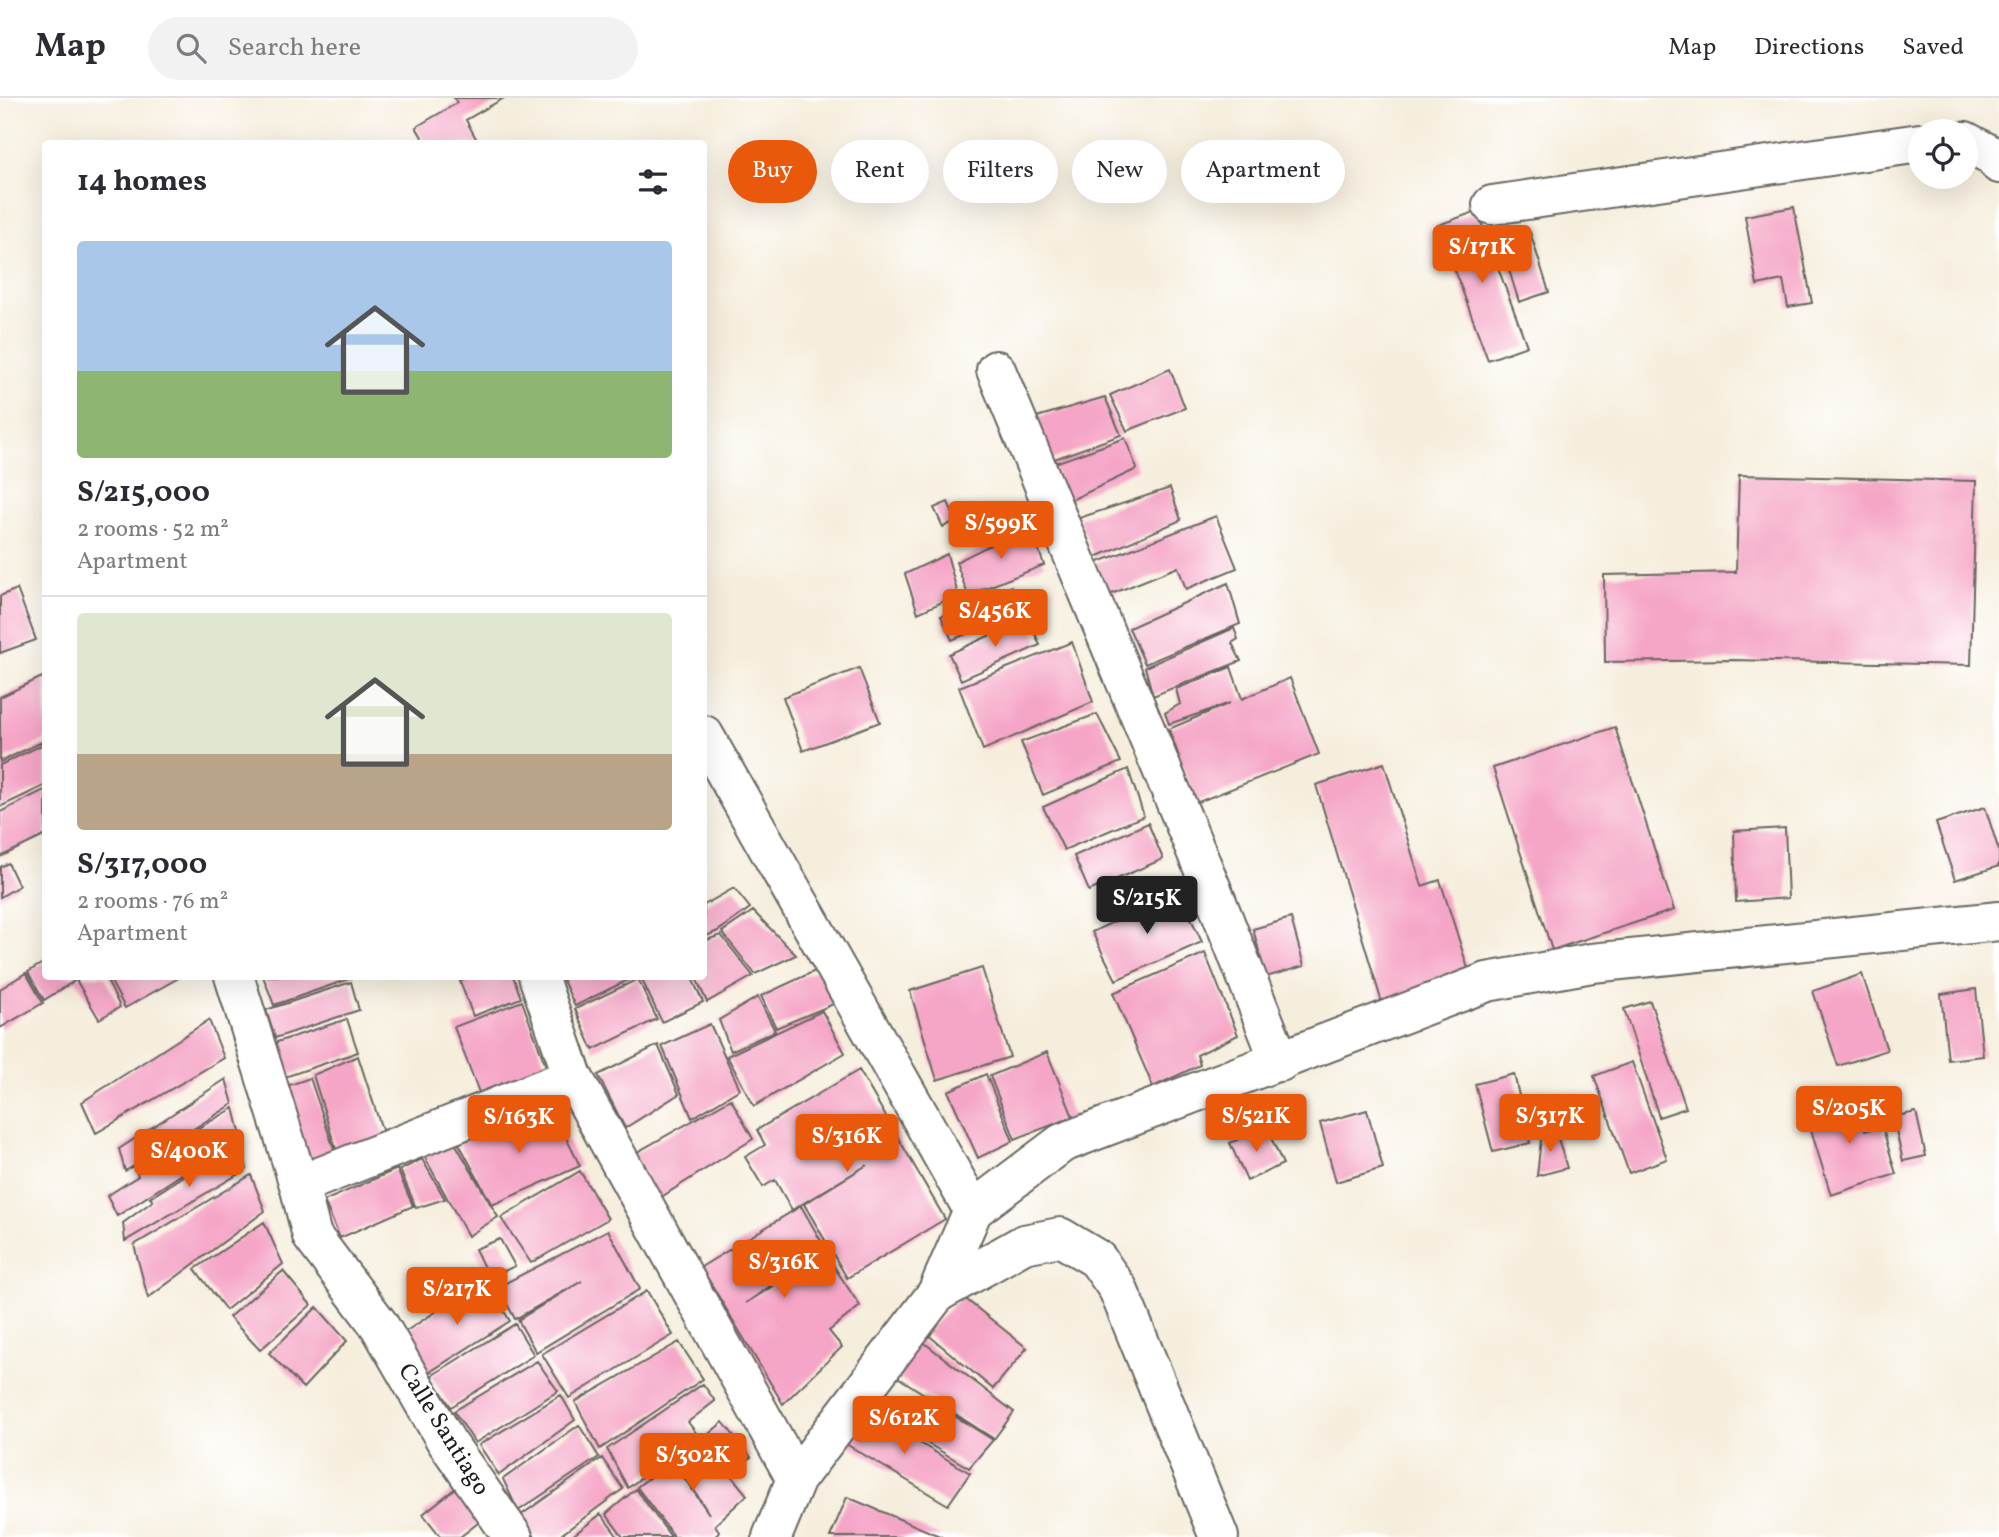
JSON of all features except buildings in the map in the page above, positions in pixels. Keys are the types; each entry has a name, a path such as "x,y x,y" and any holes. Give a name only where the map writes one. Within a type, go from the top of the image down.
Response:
{"street":[{"path":"1492,205 1908,146"},
{"path":"1978,148 1993,156 1999,164"},
{"path":"996,370 1213,892 1280,1062"},
{"path":"707,740 974,1210"},
{"path":"772,1537 796,1479 937,1293 974,1210 1062,1143 1238,1074 1280,1062 1487,982 1592,963 1999,921"},
{"name":"Calle Santiago","path":"235,980 299,1185 312,1236 379,1325 446,1441 513,1537"},
{"path":"539,980 573,1077 796,1479"},
{"path":"299,1185 573,1077"},
{"path":"937,1293 1024,1244 1060,1237 1097,1259 1118,1289 1219,1537"}]}
